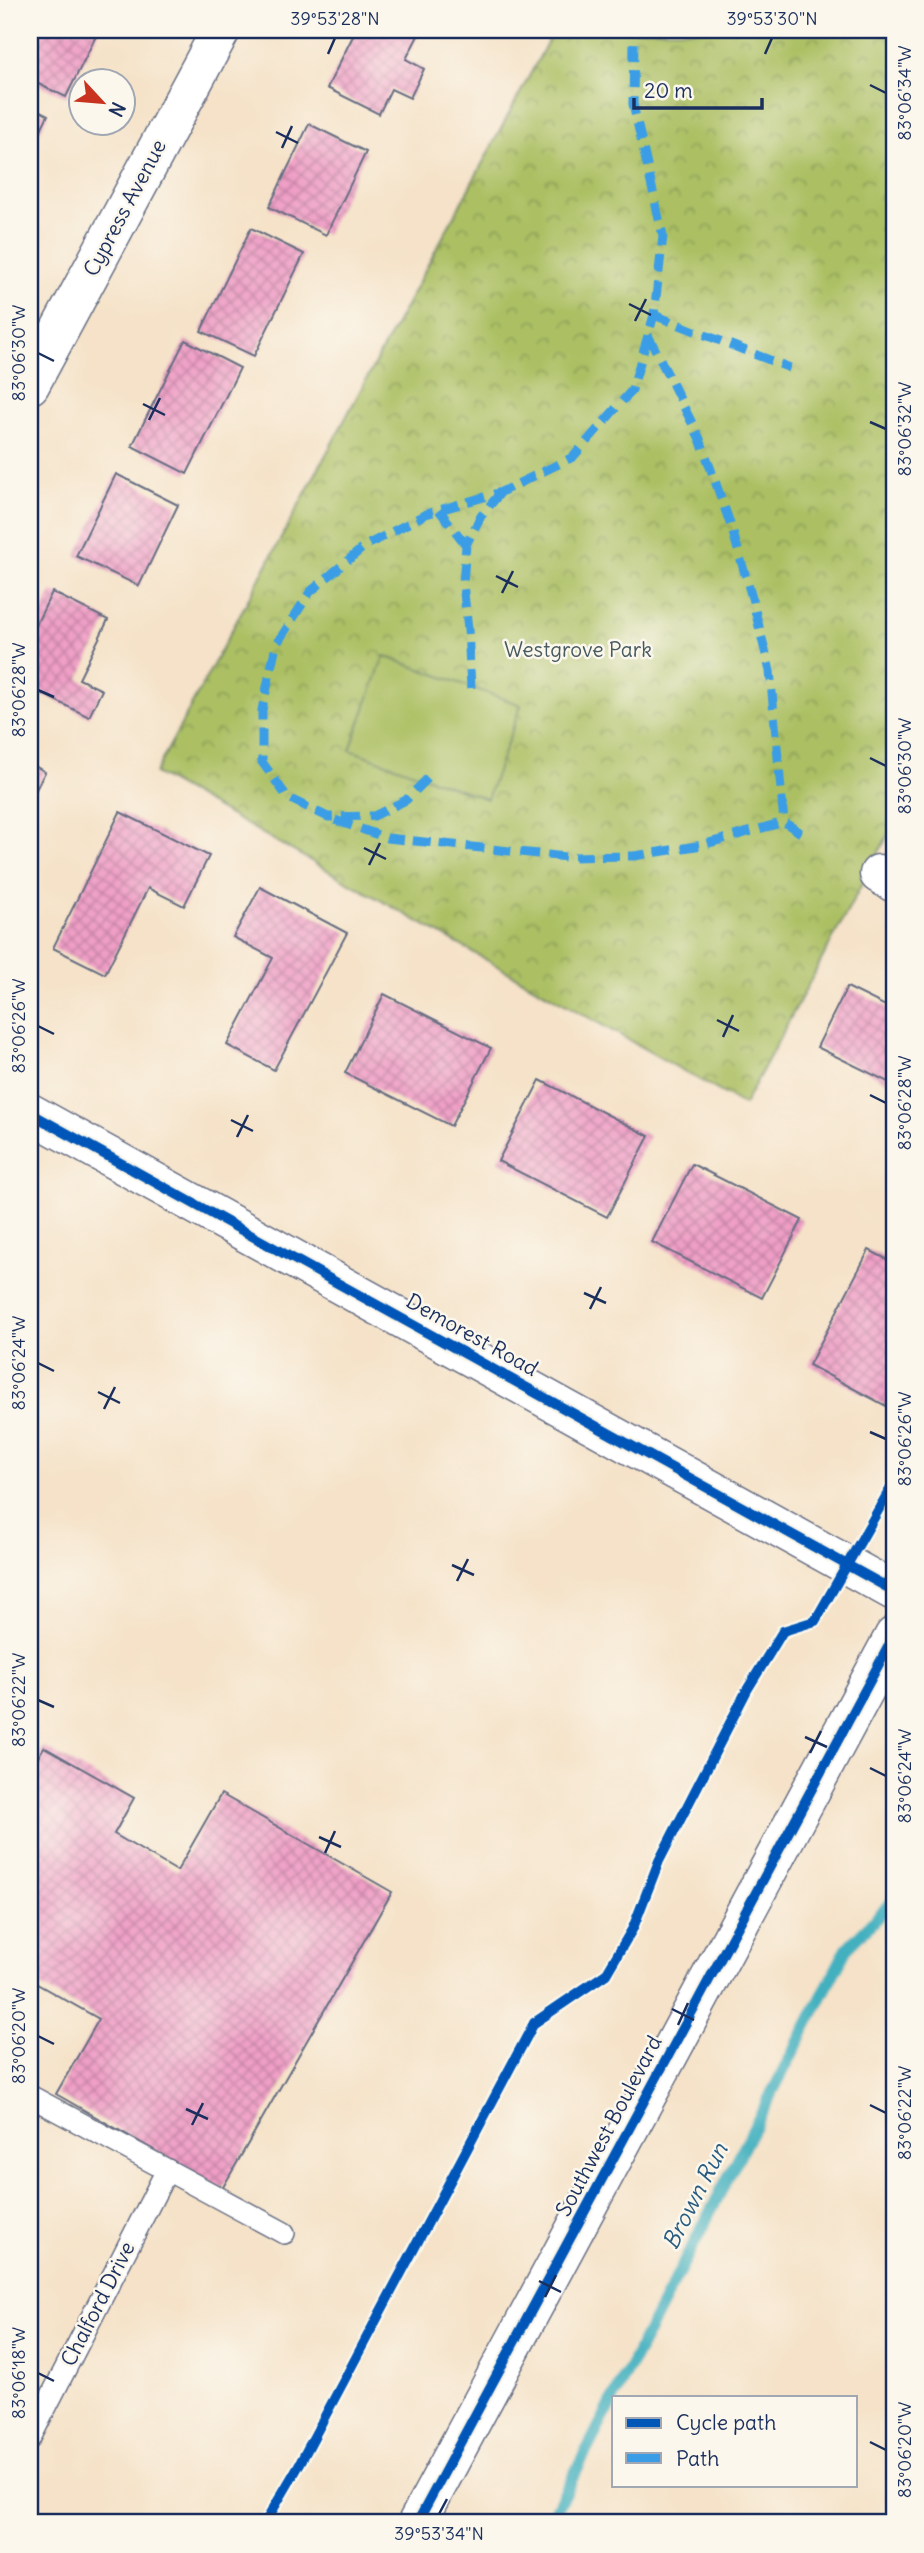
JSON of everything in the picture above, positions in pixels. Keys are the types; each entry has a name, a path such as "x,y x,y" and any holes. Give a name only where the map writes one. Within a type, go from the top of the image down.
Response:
{"street":[{"name":"Cypress Avenue","path":"30,386 221,30"},
{"name":"Demorest Road","path":"30,1113 894,1591"},
{"name":"Southwest Boulevard","path":"417,2523 894,1636"}],"lane":[{"path":"30,2096 284,2233"},
{"name":"Chalford Drive","path":"30,2438 166,2170"}],"green space":[{"name":"Westgrove Park","path":"554,30 894,30 894,824 744,1105 155,773"},
{"path":"384,656 521,705 487,799 350,750"}],"building":[{"path":"30,30 99,30 81,66 66,66 66,97 30,80"},
{"path":"356,30 421,30 406,59 424,69 410,98 391,89 379,114 327,88"},
{"path":"30,106 48,115 30,152"},
{"path":"309,124 366,152 326,235 269,207"},
{"path":"251,228 304,254 254,356 201,331"},
{"path":"185,340 240,368 187,474 132,446"},
{"path":"116,474 178,505 139,586 76,556"},
{"path":"52,592 108,620 79,679 102,690 89,717 30,688 30,637"},
{"path":"30,763 45,772 30,801"},
{"path":"120,812 209,856 184,906 148,888 105,974 53,948"},
{"path":"260,887 347,933 274,1070 227,1045 273,958 233,937"},
{"path":"847,987 894,1010 894,1085 817,1047"},
{"path":"384,994 491,1048 451,1126 345,1073"},
{"path":"540,1080 649,1136 607,1217 498,1161"},
{"path":"692,1164 802,1220 762,1298 652,1242"},
{"path":"869,1250 894,1263 894,1391 886,1406 809,1365"},
{"path":"44,1747 134,1798 114,1834 177,1871 221,1794 392,1892 222,2189 56,2094 99,2019 30,1980 30,1771"}],"waterway":[{"name":"Brown Run","path":"615,2396 847,1948 894,1900"},
{"name":"Brown Run","path":"549,2523 612,2401"}],"marked path":[{"path":"428,778 406,800 374,816 328,817 288,798 262,762 262,710 276,645 310,592 365,546 426,514 501,492 573,457 632,390 654,315 663,236 633,104 634,40 637,30"},
{"path":"654,315 790,368"},
{"path":"648,335 700,439 731,526 752,598 770,671 784,822"},
{"path":"471,688 463,584 466,545 481,516 501,492"},
{"path":"439,510 466,545"},
{"path":"335,820 387,838 566,857 634,856 702,845 784,822 802,834"}],"cycle path":[{"path":"30,1113 894,1591"},
{"path":"265,2523 299,2465 534,2023 606,1974 633,1928 659,1861 747,1690 783,1631 815,1621 892,1486 894,1487"},
{"path":"417,2523 894,1636"}]}
